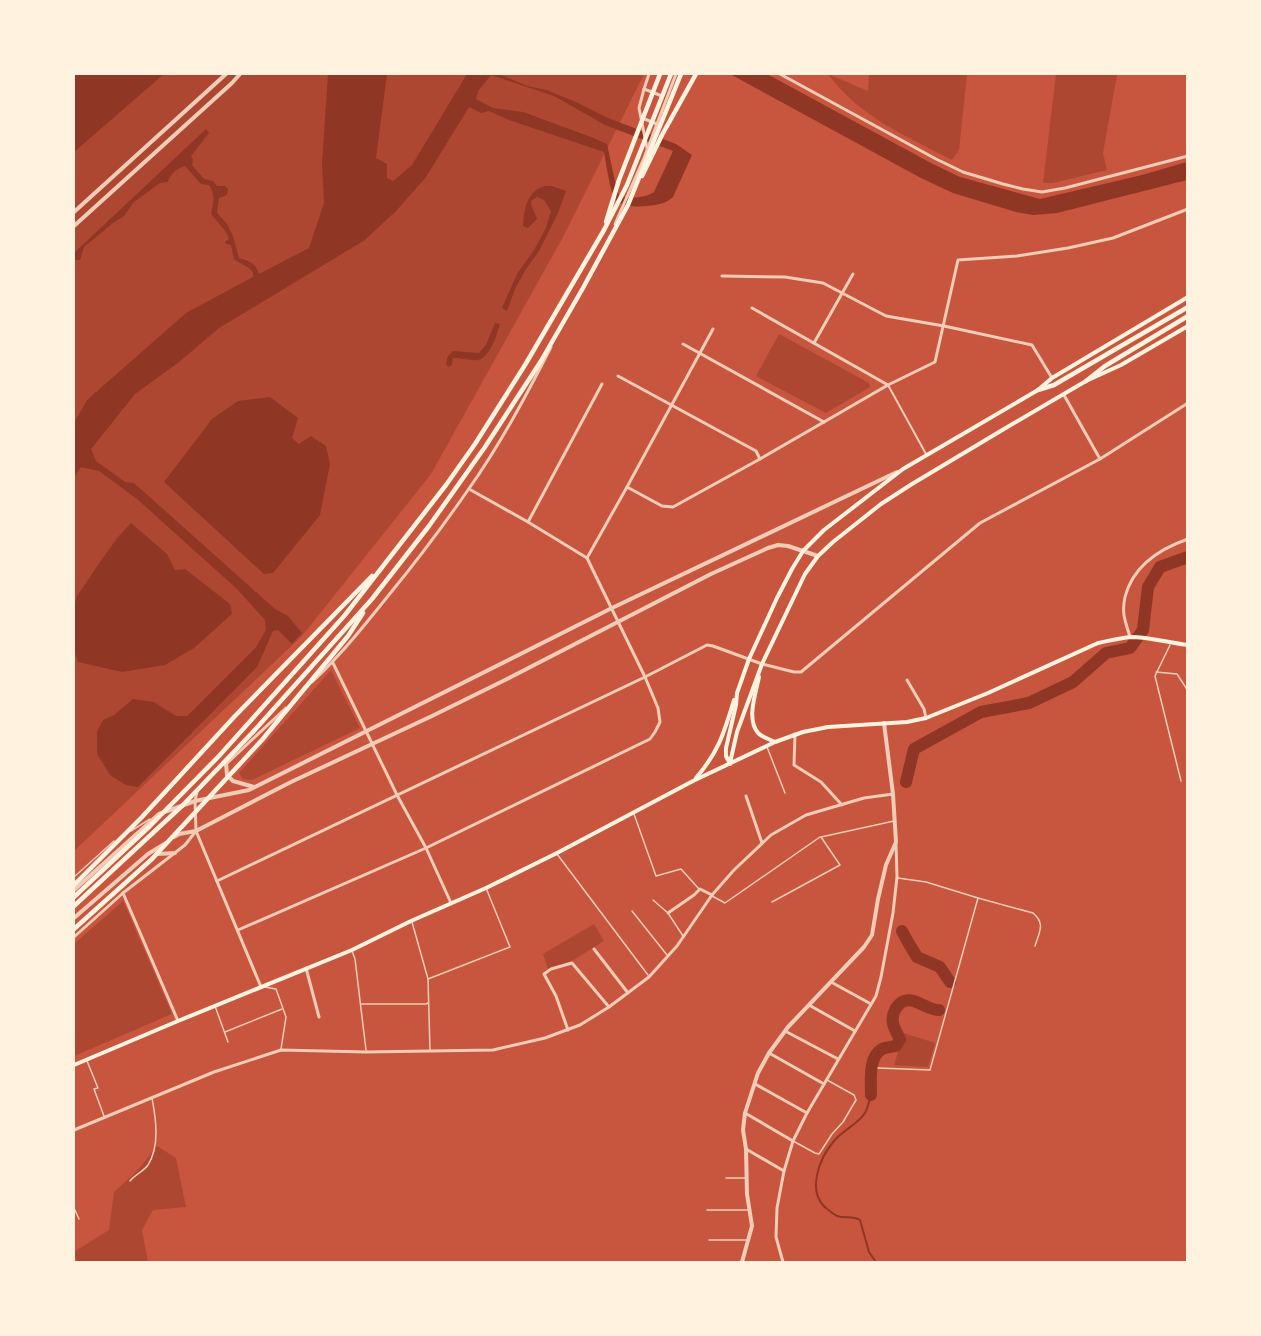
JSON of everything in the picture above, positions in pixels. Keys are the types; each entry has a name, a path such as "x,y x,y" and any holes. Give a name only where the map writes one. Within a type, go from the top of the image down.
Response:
{"main road":[{"path":"604,230 619,180 660,74"},
{"path":"74,897 150,826 219,756 345,615 446,485 525,365 604,230 627,185 671,74"},
{"path":"628,206 678,74"},
{"path":"74,906 183,805 252,733 372,599 429,526 528,380 583,288 696,74"},
{"path":"693,781 717,749 749,659 787,578 803,551 832,524 903,469 1038,390 1052,378 1188,297"},
{"path":"1038,390 1054,385 1188,307"},
{"path":"1086,381 1105,366 1188,316"},
{"path":"730,764 737,732 762,664 806,574 818,556 850,527 881,504 1086,381 1121,365 1188,326"},
{"path":"74,885 382,566"},
{"path":"74,929 152,859 262,740 348,636 372,599"},
{"path":"74,1065 352,950 486,888 693,781 795,734 828,727 907,722 926,718 1098,644 1131,637 1188,645"},
{"path":"762,664 752,715 753,723 756,731 775,742"},
{"path":"730,764 726,756 726,748 736,705 736,693"}],"street":[{"path":"74,212 226,74"},
{"path":"74,226 240,74"},
{"path":"647,150 639,108 650,74"},
{"path":"261,987 196,831 195,801 199,786 333,663 405,574 469,489 515,415 614,228 666,98 678,74"},
{"path":"780,74 954,167 1023,189 1042,192 1065,188 1188,156"},
{"path":"644,89 666,98"},
{"path":"640,117 657,124"},
{"path":"627,487 662,506 673,507 935,362 958,260 1017,256 1068,248 1113,238 1188,209"},
{"path":"814,344 853,274"},
{"path":"722,276 785,277 823,283 886,316 1032,345 1052,378"},
{"path":"752,308 888,386 927,455"},
{"path":"587,558 713,329"},
{"path":"683,344 824,422"},
{"path":"618,376 756,451 760,459"},
{"path":"528,522 602,384"},
{"path":"1064,394 1100,459"},
{"path":"217,881 645,677 707,645 762,664 801,672 981,523 1100,459 1188,404"},
{"path":"74,890 159,814 195,801 249,790 612,608 903,469"},
{"path":"238,930 426,848 650,739 655,732 660,722 658,708 587,558 469,489"},
{"path":"1131,637 1123,614 1128,585 1149,559 1166,548 1188,539"},
{"path":"74,918 148,854 180,834 196,831 291,782 482,691 711,574 778,545 818,556"},
{"path":"333,663 397,795 426,848 451,903"},
{"path":"906,680 924,709 926,718"},
{"path":"783,1263 776,1237 777,1208 793,1141 838,1059 872,1004 881,977 897,877 893,794 884,723"},
{"path":"795,734 794,765 821,782 842,805"},
{"path":"226,763 227,775 232,782 255,787"},
{"path":"74,1130 214,1072 281,1050 366,1052 493,1050 545,1038 568,1030 609,1007 649,977 734,870 771,835 806,815 864,798 893,794"},
{"path":"746,796 762,843"},
{"path":"74,937 123,893 185,845 196,831"},
{"path":"742,1263 752,1226 747,1194 746,1149 742,1130 758,1073 785,1031 864,947 872,934 886,865 896,842"},
{"path":"148,854 175,853"},
{"path":"668,913 700,889 712,896"},
{"path":"123,893 178,1021"},
{"path":"594,949 628,993"},
{"path":"568,1030 556,996 544,974 551,969 572,963 609,1007"},
{"path":"306,968 319,1017"},
{"path":"831,982 872,1004"},
{"path":"808,1005 855,1031"},
{"path":"785,1031 838,1059"},
{"path":"769,1053 825,1082"},
{"path":"755,1084 807,1113"},
{"path":"745,1113 793,1141"},
{"path":"746,1149 784,1171"}],"lane":[{"path":"1170,643 1155,676 1181,781"},
{"path":"1156,672 1177,674 1188,691"},
{"path":"766,747 785,793"},
{"path":"634,813 656,876 681,869 700,889"},
{"path":"74,877 112,843 159,814"},
{"path":"712,896 724,903 821,837 895,821"},
{"path":"772,902 840,865 821,837"},
{"path":"557,853 649,977"},
{"path":"897,877 926,882 1033,913 1041,923 1035,946"},
{"path":"428,979 510,947 486,888"},
{"path":"878,1068 930,1070 978,898"},
{"path":"653,900 668,913 683,937"},
{"path":"632,911 667,956"},
{"path":"411,921 428,979 430,1051"},
{"path":"352,950 366,1052"},
{"path":"261,987 276,989 286,1017 281,1050"},
{"path":"361,1004 426,1004 429,1002"},
{"path":"215,1006 228,1042"},
{"path":"225,1032 283,1009"},
{"path":"87,1060 98,1088 94,1089 104,1117"},
{"path":"793,1141 819,1154 856,1100 854,1095 825,1082"},
{"path":"130,1181 147,1166 155,1146 156,1115 152,1097"},
{"path":"726,1178 747,1178"},
{"path":"74,1208 79,1219"},
{"path":"707,1210 749,1210"},
{"path":"709,1240 748,1240"}],"shaded area":[{"path":"74,74 644,74 563,237 431,474 302,636 74,851"},
{"path":"74,74 164,74 74,152"},
{"path":"328,74 387,74 376,158 387,164 387,178 393,181 412,165 467,74 499,74 527,86 547,90 608,118 676,144 692,155 673,197 661,204 650,206 625,205 618,202 613,195 604,152 489,111 481,113 469,107 426,177 397,210 365,240 219,328 179,362 135,394 91,449 96,461 125,482 134,483 275,609 288,616 302,633 292,644 278,630 273,631 257,667 138,787 126,785 110,775 97,754 97,731 103,720 114,715 133,699 154,702 176,716 187,716 256,647 266,630 265,620 237,589 137,499 99,471 81,467 74,478 74,423 87,400 186,313 253,277 253,272 234,259 231,245 226,244 225,242 229,239 226,232 211,214 213,196 209,185 201,184 185,166 174,172 168,182 160,183 133,203 124,216 84,247 80,260 74,260 74,253 206,129 209,133 191,156 192,165 204,179 228,189 227,195 219,198 217,213 227,224 233,236 239,258 252,263 259,274 309,248 324,203 322,164","holes":["491,75 554,96 605,125 673,151 654,192 647,196 620,196 607,144 523,112 493,108 476,99 478,91"]},
{"path":"730,74 767,74 960,177 1040,199 1187,162 1187,180 1057,213 1033,215 1016,212 953,193 921,178"},
{"path":"828,74 868,91 869,74 967,74 959,150 952,160 901,134 854,102"},
{"path":"1056,74 1117,75 1103,153 1107,170 1053,183 1043,183"},
{"path":"544,186 566,191 539,251 515,289 507,311 502,308 517,274 546,228 551,211 544,200 537,197 531,201 537,219 528,228 523,226 527,203 537,190"},
{"path":"495,323 500,324 486,355 478,360 453,358 452,365 448,367 446,364 448,356 453,351 479,353 486,345"},
{"path":"779,334 869,383 870,387 826,413 756,376"},
{"path":"270,397 298,418 292,438 299,444 311,436 326,446 330,464 320,515 273,573 264,574 164,482 212,419 238,401"},
{"path":"131,523 167,554 175,570 185,569 230,604 232,614 194,648 165,665 122,672 78,662 74,651 74,606 77,596 100,562"},
{"path":"331,670 360,728 252,780 243,779 239,773"},
{"path":"123,901 172,1014 74,1056 74,944"},
{"path":"594,924 604,941 572,961 548,969 543,954"},
{"path":"904,1033 935,1043 928,1067 894,1065"},
{"path":"157,1146 176,1158 186,1207 153,1210 142,1230 148,1262 77,1262 74,1252 109,1230 114,1192 137,1171"}],"waterway":[{"path":"906,782 914,749 981,712 1029,703 1073,682 1106,653 1130,648 1143,630 1148,587 1160,567 1188,557"},
{"path":"902,931 917,957 940,967 950,982"},
{"path":"871,1095 871,1070 874,1058 882,1049 896,1046 900,1039 894,1028 896,1008 906,1000 939,1010"},
{"path":"871,1095 862,1117 838,1137 824,1156 816,1184 820,1201 826,1208 837,1216 860,1220 869,1252 876,1262"}]}
